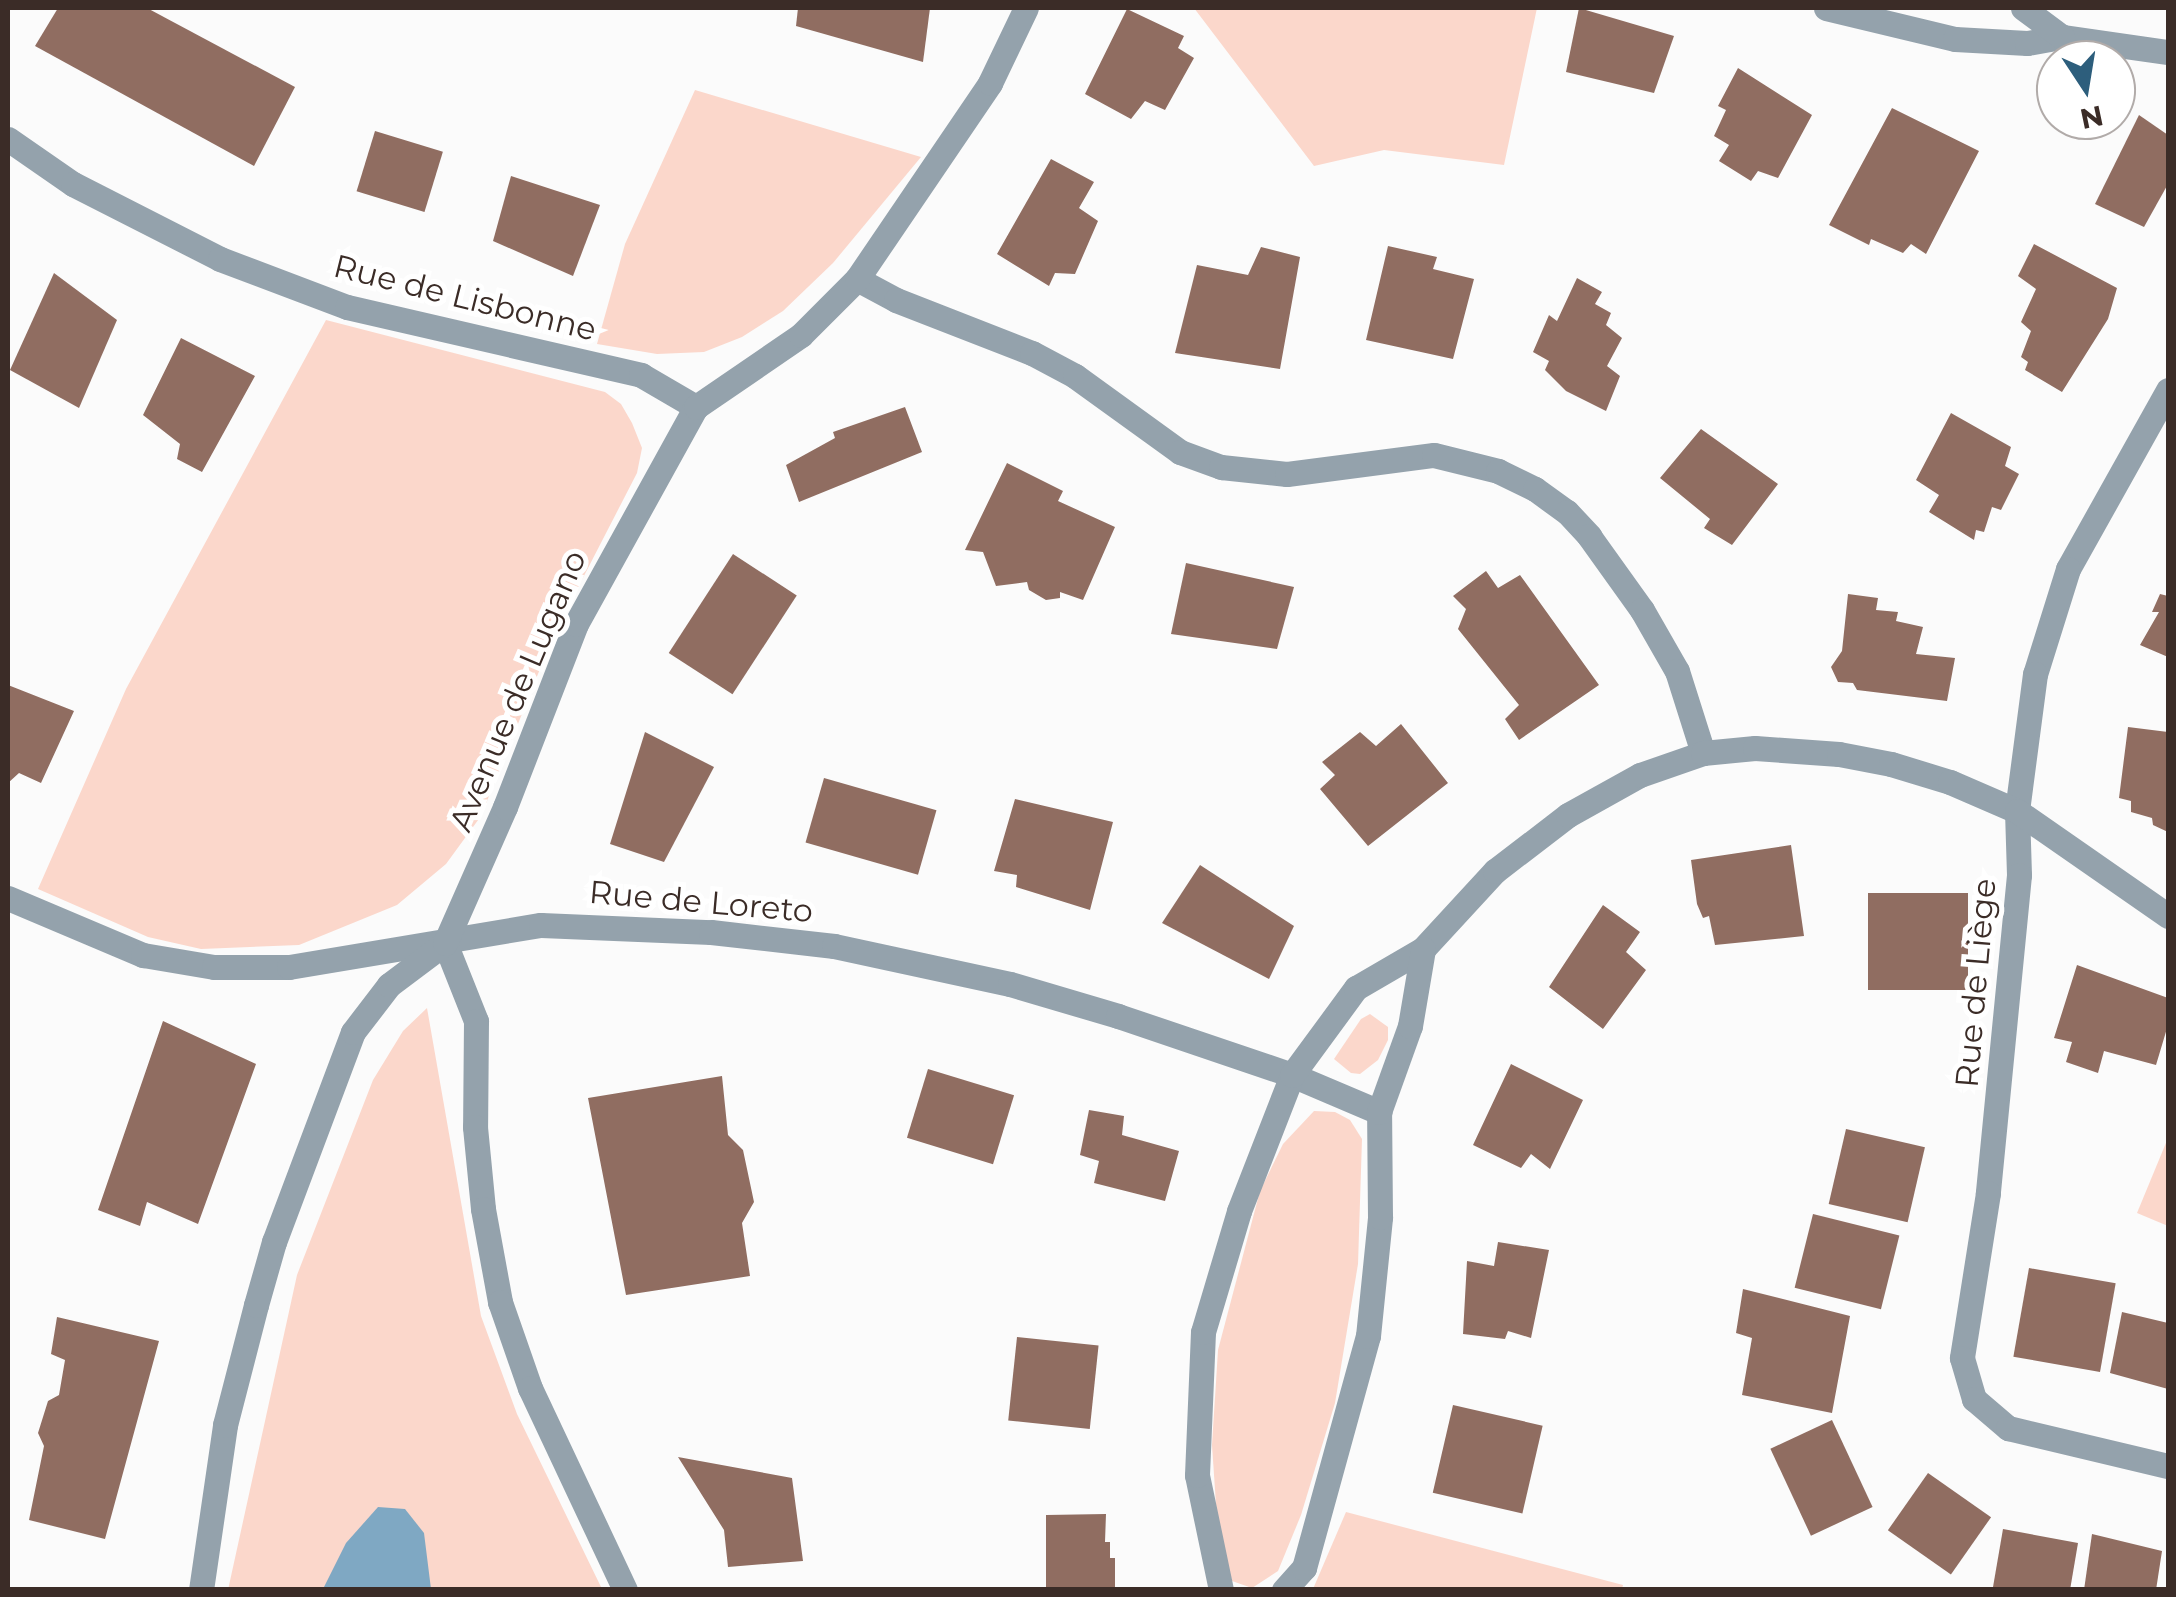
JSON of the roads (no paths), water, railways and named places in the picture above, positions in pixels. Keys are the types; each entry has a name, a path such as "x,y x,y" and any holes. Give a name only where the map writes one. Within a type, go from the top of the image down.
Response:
{"street":[{"name":"Avenue de Lugano","path":"201,1590 225,1425 274,1242 353,1032 388,985 445,943 505,807 576,624 696,407 801,335 857,278 990,83 1026,8"},
{"path":"1826,8 1955,39 2027,43 2062,37 2168,52"},
{"path":"2023,8 2062,37"},
{"name":"Rue de Lisbonne","path":"8,139 73,184 220,259 348,307 641,375 696,407"},
{"path":"857,278 896,300 1032,353 1075,376 1180,452 1221,467 1287,474 1434,455 1498,470 1535,489 1568,512 1642,610 1677,671 1702,754"},
{"name":"Rue de Liège","path":"2168,390 2057,593 2035,674 2017,811 2018,875 1988,1192 1964,1334 1966,1381 1990,1418 2008,1428 2168,1466"},
{"path":"1221,1590 1197,1475 1203,1332 1240,1211 1292,1075 1356,988 1423,949 1495,871 1568,815 1640,775 1702,754 1755,748 1839,754 1891,764 2017,811 2168,916"},
{"name":"Rue de Loreto","path":"8,898 144,955 214,967 289,967 541,925 609,924 817,944 1010,984 1292,1075 1379,1112"},
{"path":"445,943 476,1021 475,1128 482,1209 500,1302 530,1388 625,1590"},
{"path":"1284,1590 1304,1568 1368,1336 1380,1218 1379,1112 1410,1026 1423,949"}],"water":[{"path":"378,1507 405,1509 424,1533 431,1589 323,1589 346,1543"}]}
